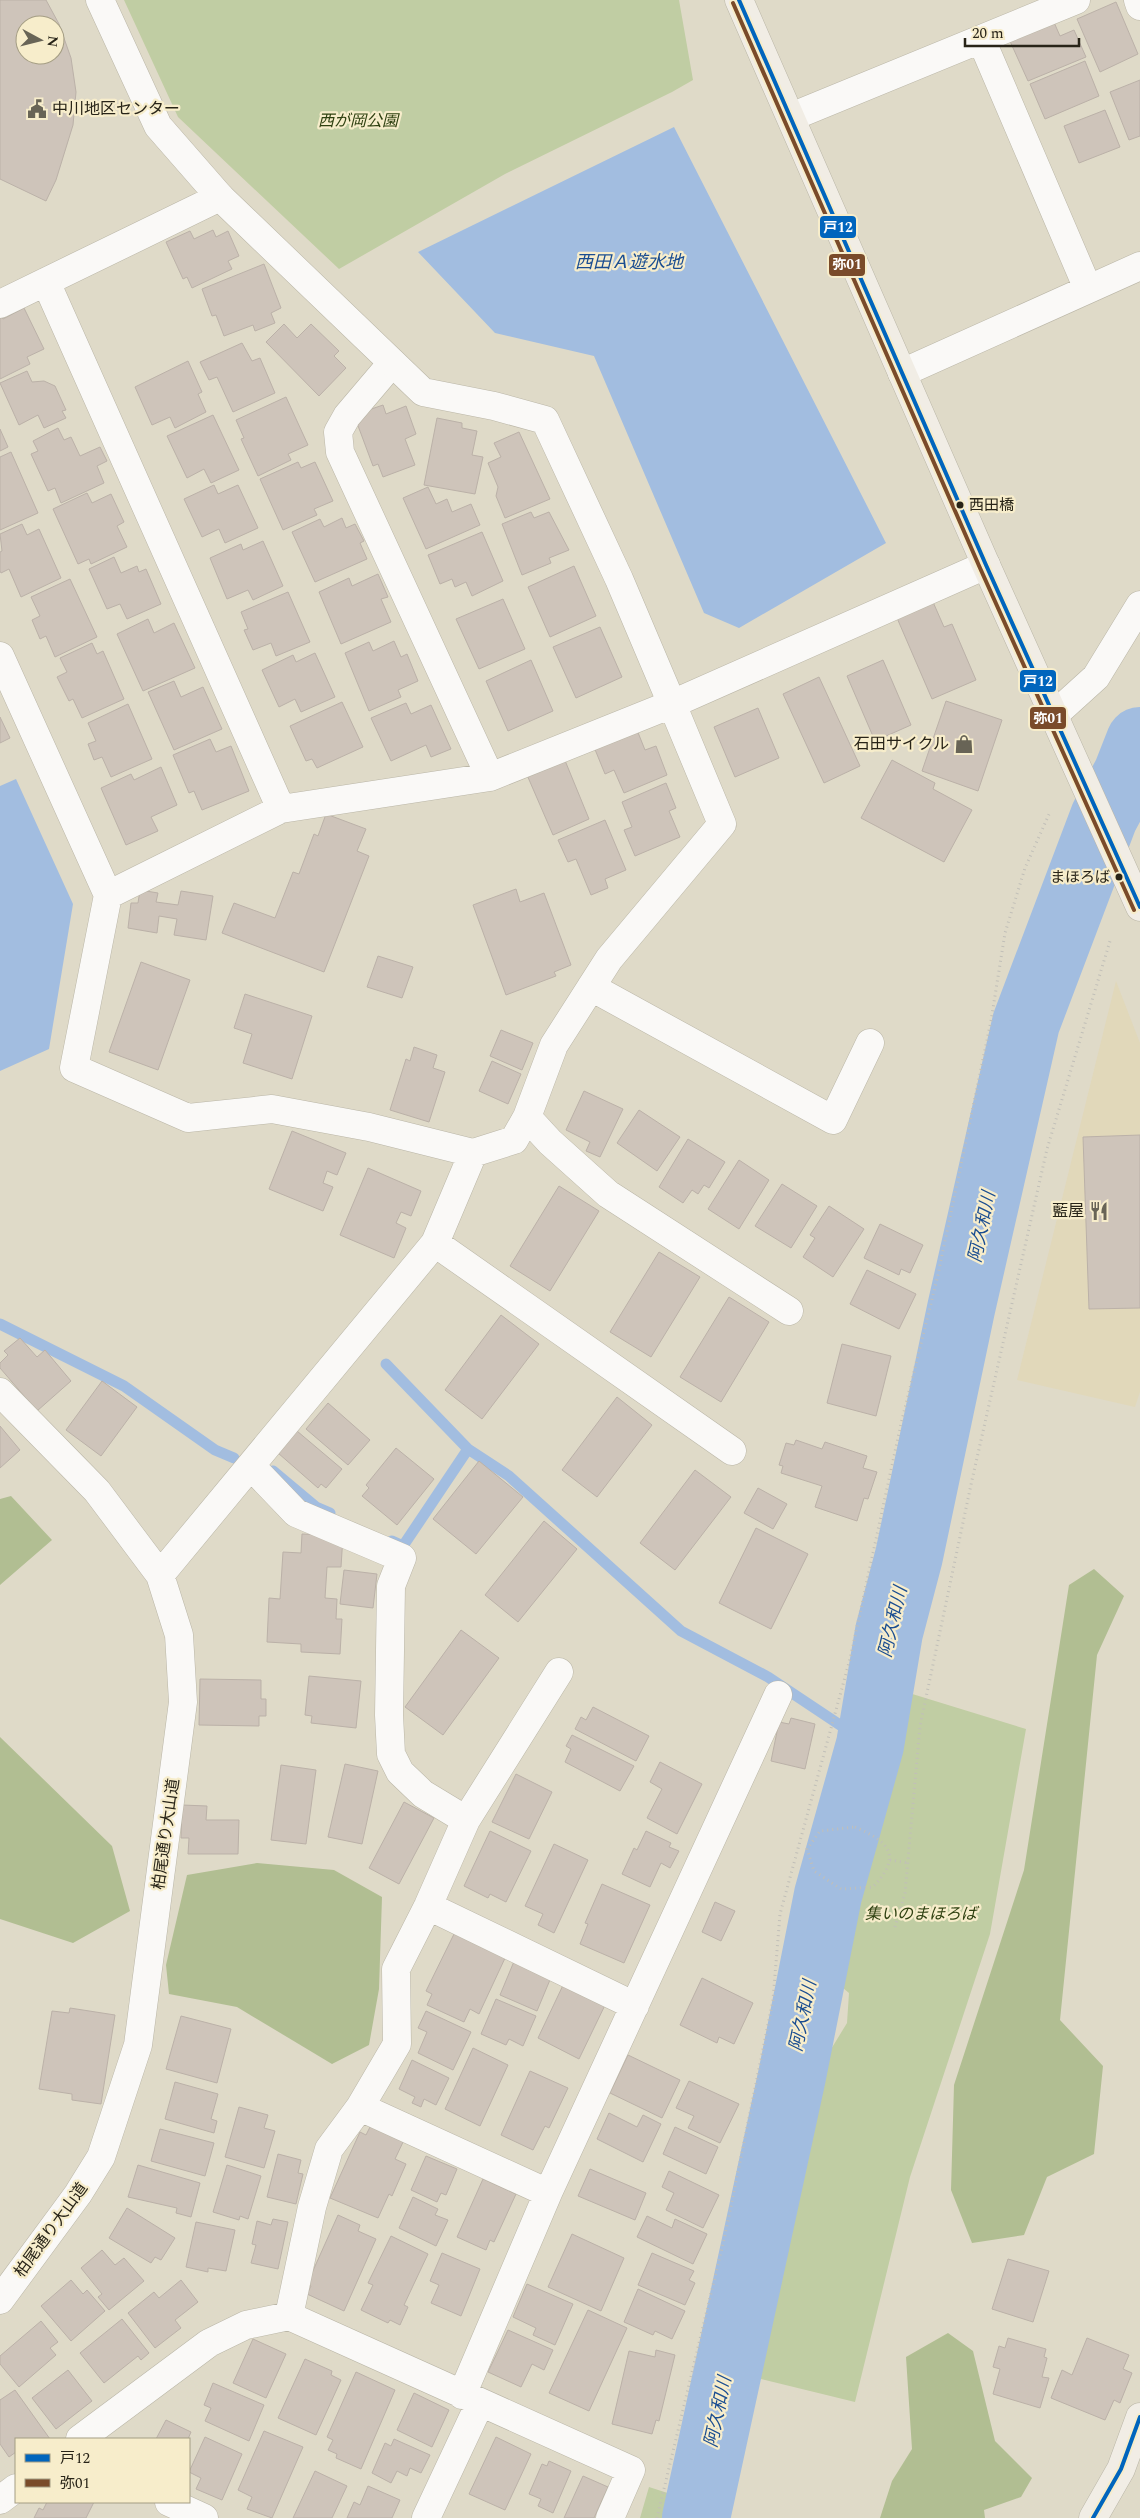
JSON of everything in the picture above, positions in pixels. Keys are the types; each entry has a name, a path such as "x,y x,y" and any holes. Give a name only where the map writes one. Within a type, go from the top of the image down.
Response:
{"main road":[{"path":"739,0 986,566 1083,782 1133,884"},
{"path":"1096,2517 1121,2469 1140,2417"}],"street":[{"path":"0,656 108,896 74,1068 188,1118 272,1109 369,1127 473,1153 514,1140 528,1117 554,1045 609,959 722,824 619,579 545,420 494,406 423,392 392,363 220,197 158,126 100,0"},
{"path":"791,117 1076,0"},
{"path":"1138,0 1140,6"},
{"path":"981,39 1088,289"},
{"path":"0,304 220,197"},
{"path":"902,373 1140,266"},
{"path":"46,282 281,809"},
{"path":"392,363 347,416 338,432 340,452 490,777"},
{"path":"108,896 281,809 490,777 672,704 986,566"},
{"path":"1053,716 1096,677 1140,605"},
{"path":"591,987 833,1120 870,1043"},
{"path":"528,1117 550,1142 608,1194 789,1312"},
{"path":"160,1575 435,1243 473,1153"},
{"path":"435,1243 732,1451"},
{"name":"柏尾通り大山道","path":"0,1392 97,1491 160,1575 179,1635 183,1702 138,2045 101,2157 78,2194 0,2300"},
{"path":"250,1466 296,1513 402,1558 391,1586 389,1715 391,1754 400,1772 423,1794 466,1820"},
{"path":"288,2316 312,2207 329,2149 360,2107 397,2044 396,1969 428,1906 466,1820 559,1672"},
{"path":"426,2518 548,2193 778,1695"},
{"path":"428,1906 635,2006"},
{"path":"360,2107 548,2193"},
{"path":"81,2438 209,2343 246,2326 288,2316 631,2470 610,2518"},
{"path":"0,2500 15,2489"},
{"path":"171,2503 204,2518"}],"path":[{"path":"658,2518 725,2235 773,2000 780,1914 850,1659 901,1424 937,1279 991,1021 1005,933 1025,868 1050,812"},
{"path":"895,1927 905,1894 920,1726 972,1480 1047,1149 1110,942"},
{"path":"800,1846 807,1849 814,1871 840,1889 873,1887 885,1875 890,1860 887,1847 878,1837 855,1827 820,1831 807,1849"},
{"path":"890,1860 908,1863"}],"shaded area":[{"name":"藍屋","path":"1116,981 1140,1043 1140,1392 1135,1407 1017,1380"}],"green space":[{"name":"西が岡公園","path":"124,0 679,0 693,80 505,174 339,269 178,117"},
{"path":"11,1496 52,1540 0,1585 0,1499"},
{"path":"1094,1569 1124,1596 1097,1655 1060,2020 1103,2066 1094,2154 1047,2177 1024,2235 972,2243 951,2190 954,2085 1024,1870 1069,1585"},
{"name":"集いのまほろば","path":"896,1689 1026,1729 990,1934 910,2177 855,2402 753,2377 797,2199 825,2059 847,2023 849,1993 837,1983 846,1922"},
{"path":"0,1737 112,1846 130,1911 73,1943 0,1919"},
{"path":"257,1863 334,1870 382,1897 379,1989 369,2045 332,2064 237,2007 169,1994 166,1965 187,1875"},
{"path":"948,2333 973,2351 995,2441 1032,2478 1021,2497 984,2510 985,2518 880,2518 892,2481 912,2449 906,2357"},
{"path":"649,2487 683,2498 679,2518 640,2518"}],"water":[{"name":"西田Ａ遊水地","path":"674,127 886,543 739,628 704,613 594,356 495,333 418,252"},
{"path":"16,779 73,904 49,1049 0,1071 0,786"}],"building":[{"name":"中川地区センター","path":"0,0 46,0 54,15 15,15 15,65 65,65 65,41 71,58 76,92 73,125 56,180 46,201 0,179"},
{"path":"1116,2 1138,54 1100,72 1077,19"},
{"path":"1053,20 1060,36 1074,30 1086,57 1028,81 1009,39"},
{"path":"1085,61 1099,96 1045,119 1030,84"},
{"path":"1140,80 1140,136 1129,140 1110,92"},
{"path":"1105,110 1120,147 1079,163 1064,126"},
{"path":"213,230 216,237 228,231 239,256 228,261 232,269 192,288 187,277 183,279 166,242 190,231 194,239"},
{"path":"264,264 281,308 271,313 275,323 255,331 253,325 224,336 216,315 212,316 202,289"},
{"path":"24,308 44,349 27,357 30,364 0,379 0,314 3,319"},
{"path":"284,324 297,338 311,324 339,351 334,356 346,368 319,396 266,342"},
{"path":"242,343 252,361 260,358 275,393 233,412 217,377 209,380 200,362"},
{"path":"188,361 202,392 198,394 206,412 175,428 170,417 152,425 135,387"},
{"path":"27,371 32,382 44,381 55,386 66,410 62,411 66,418 44,428 38,415 19,425 0,383"},
{"path":"286,397 308,445 288,454 291,460 258,476 241,439 244,438 236,420"},
{"path":"383,405 386,414 406,406 416,434 405,439 415,465 383,477 378,464 373,466 354,415"},
{"path":"213,415 239,470 211,483 204,469 187,478 167,436"},
{"path":"437,418 462,423 462,428 477,431 472,455 483,457 475,494 424,485"},
{"path":"58,428 64,440 71,437 80,456 100,447 107,461 97,466 104,483 61,503 55,488 48,491 31,454 38,451 33,441"},
{"path":"0,429 8,447 0,451"},
{"path":"519,432 550,499 505,518 496,496 498,487 488,463 501,457 494,443"},
{"path":"11,452 38,513 0,530 0,457"},
{"path":"298,462 301,468 315,462 333,501 314,509 317,515 283,530 260,479"},
{"path":"214,485 218,494 238,485 258,528 225,543 219,529 202,537 184,499"},
{"path":"428,487 436,504 447,499 452,512 471,504 480,525 426,549 403,498"},
{"path":"87,493 92,503 111,494 124,522 117,526 127,547 91,564 89,559 78,564 53,509"},
{"path":"531,512 534,518 549,512 569,550 549,558 551,563 522,575 502,524"},
{"path":"342,518 346,528 355,524 364,541 360,543 367,559 315,582 292,532 320,519 324,527"},
{"path":"22,524 27,535 39,529 61,578 21,597 9,569 1,573 0,571 0,552 2,551 0,534"},
{"path":"482,532 503,581 472,596 466,582 455,587 452,579 440,584 428,555"},
{"path":"263,541 283,586 253,600 248,590 227,599 210,558 241,544 243,550"},
{"path":"114,557 121,573 137,566 139,572 146,569 161,604 127,619 120,604 107,609 89,569"},
{"path":"574,566 596,616 550,637 528,587"},
{"path":"378,574 388,597 381,599 391,622 341,644 319,592 349,578 352,586"},
{"path":"70,579 97,637 55,657 46,636 40,639 32,620 40,616 31,597"},
{"path":"288,592 310,642 276,656 271,643 253,650 244,630 248,629 241,612"},
{"path":"503,599 525,649 479,669 456,619"},
{"path":"933,602 944,627 952,624 976,680 932,699 897,618"},
{"path":"148,619 154,633 174,623 195,668 143,691 117,634"},
{"path":"600,627 622,677 576,698 553,647"},
{"path":"394,641 401,657 407,654 418,681 398,690 401,697 369,711 345,653 369,642 373,651"},
{"path":"92,643 97,654 103,651 124,699 82,718 73,699 69,701 57,677 67,672 60,658"},
{"path":"315,653 335,697 301,712 295,699 279,707 262,670 293,655 296,662"},
{"path":"531,660 553,711 508,731 486,681"},
{"path":"883,660 911,725 875,741 847,676"},
{"path":"819,677 860,766 824,783 783,694"},
{"path":"174,681 181,697 203,687 222,729 174,750 148,692"},
{"path":"946,701 1002,720 978,791 922,771"},
{"path":"342,702 363,747 317,768 312,759 306,761 290,726"},
{"path":"406,703 411,714 431,705 451,749 431,757 426,745 391,761 371,718"},
{"path":"128,704 152,759 111,777 102,757 94,760 88,744 96,741 88,723"},
{"path":"758,708 779,758 735,777 714,727"},
{"path":"0,717 10,738 0,743"},
{"path":"637,730 645,750 656,746 667,775 624,793 614,770 605,774 594,747"},
{"path":"210,739 216,752 231,746 249,791 202,810 194,791 189,793 173,755"},
{"path":"564,758 589,819 553,835 527,775"},
{"path":"892,760 935,783 933,789 972,810 944,862 861,818"},
{"path":"161,767 177,805 151,817 158,831 126,845 101,788 131,774 134,780"},
{"path":"666,783 676,808 669,811 680,837 635,856 624,830 632,827 622,802"},
{"path":"326,814 366,829 357,851 369,856 324,972 222,933 234,903 275,918 293,872 299,874 314,834 318,836"},
{"path":"605,820 626,870 605,879 608,888 591,895 576,859 568,862 558,840"},
{"path":"516,889 520,902 544,893 571,965 554,972 556,976 506,995 473,905"},
{"path":"140,890 158,893 156,902 178,905 181,891 213,896 206,940 174,935 177,919 159,916 157,933 128,928 131,903 138,903"},
{"path":"378,956 413,967 402,998 367,987"},
{"path":"141,962 190,980 158,1070 109,1052"},
{"path":"245,994 312,1016 292,1079 243,1063 252,1034 234,1028"},
{"path":"501,1030 533,1043 522,1070 490,1056"},
{"path":"414,1047 437,1055 433,1068 445,1072 429,1122 390,1110 406,1059 410,1061"},
{"path":"492,1061 521,1074 508,1104 479,1091"},
{"path":"584,1091 623,1109 600,1157 586,1151 590,1142 566,1130"},
{"path":"639,1110 680,1137 657,1171 617,1143"},
{"path":"292,1131 346,1153 337,1175 327,1171 323,1183 333,1187 323,1211 269,1189"},
{"path":"1140,1135 1140,1308 1089,1309 1083,1137"},
{"path":"688,1139 725,1162 709,1188 704,1185 698,1194 692,1190 683,1203 659,1187"},
{"path":"739,1160 769,1180 739,1229 708,1209"},
{"path":"368,1168 421,1191 411,1216 401,1212 396,1223 406,1228 394,1258 340,1235"},
{"path":"782,1184 817,1206 791,1248 755,1226"},
{"path":"559,1186 599,1211 550,1291 510,1266"},
{"path":"829,1206 864,1229 833,1277 803,1257 815,1238 810,1235"},
{"path":"880,1224 923,1245 910,1273 901,1269 899,1275 864,1258"},
{"path":"659,1252 700,1277 651,1357 610,1332"},
{"path":"867,1270 916,1294 899,1329 850,1304"},
{"path":"729,1297 769,1322 721,1402 680,1377"},
{"path":"501,1315 539,1344 482,1419 445,1390"},
{"path":"20,1338 37,1357 45,1350 71,1381 37,1411 0,1368 0,1363 8,1355 4,1351"},
{"path":"842,1344 891,1356 876,1416 827,1403"},
{"path":"102,1381 137,1407 101,1456 66,1430"},
{"path":"617,1397 652,1425 597,1497 562,1470"},
{"path":"328,1403 370,1440 348,1465 306,1429"},
{"path":"0,1426 20,1450 0,1468"},
{"path":"297,1431 342,1469 326,1488 321,1484 318,1488 278,1453"},
{"path":"796,1440 822,1449 825,1442 867,1456 863,1468 877,1472 868,1499 864,1498 857,1521 815,1507 822,1486 781,1473 783,1466 779,1465 786,1443 794,1445"},
{"path":"396,1448 434,1479 397,1525 362,1496 369,1488 366,1485"},
{"path":"479,1461 523,1497 476,1554 433,1519"},
{"path":"695,1470 731,1497 675,1570 640,1543"},
{"path":"758,1488 787,1504 773,1529 744,1513"},
{"path":"544,1521 577,1549 518,1622 485,1595"},
{"path":"756,1528 808,1554 771,1629 719,1603"},
{"path":"302,1534 343,1536 341,1567 327,1567 325,1598 337,1599 336,1619 342,1619 340,1654 301,1652 301,1644 267,1642 269,1598 280,1599 283,1552 301,1553"},
{"path":"344,1570 377,1574 373,1608 340,1604"},
{"path":"461,1630 499,1658 443,1735 405,1707"},
{"path":"309,1676 361,1681 356,1728 311,1723 312,1716 305,1715"},
{"path":"200,1679 261,1680 261,1699 266,1699 266,1716 259,1716 259,1726 199,1725"},
{"path":"593,1707 649,1736 636,1761 575,1729 581,1717 586,1720"},
{"path":"791,1718 815,1724 805,1769 771,1761 779,1722 789,1724"},
{"path":"572,1735 634,1766 620,1791 565,1762 571,1749 566,1746"},
{"path":"660,1762 702,1784 677,1834 647,1818 662,1789 650,1782"},
{"path":"345,1764 378,1771 362,1844 328,1837"},
{"path":"281,1765 316,1770 306,1844 271,1840"},
{"path":"516,1774 552,1792 529,1839 492,1822"},
{"path":"404,1802 434,1818 399,1884 369,1868"},
{"path":"182,1805 207,1806 206,1820 239,1820 238,1854 188,1854 189,1838 181,1838"},
{"path":"490,1831 531,1851 506,1902 490,1894 488,1898 464,1886"},
{"path":"646,1831 671,1843 669,1847 679,1851 670,1868 661,1863 650,1887 622,1874 634,1848 637,1850"},
{"path":"554,1844 588,1860 554,1933 538,1925 543,1914 525,1906"},
{"path":"602,1884 650,1905 624,1963 580,1944 588,1924 585,1923"},
{"path":"715,1902 735,1911 721,1941 702,1932"},
{"path":"455,1932 506,1956 479,2014 470,2009 464,2022 427,2005 432,1994 426,1991"},
{"path":"515,1959 552,1975 537,2011 500,1995"},
{"path":"702,1978 753,2003 734,2044 719,2037 717,2043 680,2025"},
{"path":"565,1981 607,2001 579,2059 538,2038"},
{"path":"496,1999 536,2016 523,2046 509,2039 506,2045 481,2034"},
{"path":"70,2008 115,2015 101,2104 72,2100 72,2094 39,2089 52,2011 69,2013"},
{"path":"426,2011 471,2032 453,2070 418,2053 427,2032 418,2028"},
{"path":"181,2016 231,2029 217,2083 166,2069"},
{"path":"473,2048 508,2065 480,2126 445,2109"},
{"path":"628,2055 680,2080 662,2118 610,2093"},
{"path":"412,2060 449,2078 436,2105 424,2099 421,2107 412,2103 415,2097 399,2089"},
{"path":"530,2071 568,2088 549,2128 545,2126 533,2150 501,2135"},
{"path":"689,2081 739,2104 720,2143 688,2128 694,2116 676,2108"},
{"path":"175,2082 218,2094 211,2119 217,2121 214,2133 165,2119"},
{"path":"239,2107 268,2115 264,2128 275,2131 264,2168 225,2157"},
{"path":"609,2113 637,2127 643,2115 661,2124 643,2162 597,2139"},
{"path":"371,2125 404,2140 395,2159 406,2164 392,2196 389,2194 378,2218 330,2198 360,2132 366,2135"},
{"path":"675,2127 718,2147 706,2174 663,2154"},
{"path":"160,2129 214,2143 205,2176 151,2161"},
{"path":"278,2154 301,2160 298,2173 303,2174 296,2204 267,2197"},
{"path":"426,2156 457,2169 446,2195 441,2193 437,2202 411,2190"},
{"path":"138,2165 200,2183 191,2217 176,2213 177,2208 128,2197"},
{"path":"227,2165 261,2176 248,2219 240,2216 239,2220 213,2212"},
{"path":"590,2169 646,2193 635,2220 578,2196"},
{"path":"669,2171 719,2195 703,2228 666,2210 674,2193 662,2187"},
{"path":"483,2179 516,2194 494,2242 490,2240 486,2250 457,2237"},
{"path":"413,2197 438,2209 435,2215 448,2220 436,2246 399,2228"},
{"path":"127,2208 175,2238 161,2260 155,2257 151,2263 109,2238"},
{"path":"338,2215 360,2225 358,2231 376,2239 344,2311 307,2294 311,2286 307,2284"},
{"path":"647,2216 672,2228 675,2219 707,2234 693,2264 637,2237"},
{"path":"273,2219 288,2222 278,2269 251,2263 256,2245 252,2244 257,2221 271,2225"},
{"path":"196,2222 235,2230 226,2271 208,2268 208,2272 186,2267"},
{"path":"572,2234 624,2258 601,2311 548,2287"},
{"path":"391,2236 428,2254 404,2305 408,2307 400,2325 390,2320 388,2323 361,2310 373,2285 368,2283"},
{"path":"102,2250 115,2265 124,2258 144,2281 109,2310 98,2297 102,2294 81,2268"},
{"path":"442,2253 480,2269 461,2316 431,2303 439,2285 430,2281"},
{"path":"652,2253 694,2271 689,2280 695,2283 685,2305 638,2285"},
{"path":"1008,2259 1049,2271 1033,2322 992,2309"},
{"path":"71,2280 83,2294 87,2290 105,2311 71,2341 41,2306"},
{"path":"181,2280 198,2302 175,2320 181,2328 155,2348 128,2313 154,2292 159,2298"},
{"path":"527,2284 573,2304 555,2345 533,2335 536,2328 513,2317"},
{"path":"638,2289 685,2311 672,2339 655,2331 653,2335 624,2322"},
{"path":"588,2310 627,2328 589,2411 549,2393"},
{"path":"122,2319 149,2353 141,2360 138,2356 104,2383 80,2353"},
{"path":"41,2321 58,2342 50,2348 56,2355 19,2387 0,2364 0,2356"},
{"path":"508,2330 553,2350 544,2370 532,2364 521,2387 488,2372"},
{"path":"1008,2338 1046,2349 1044,2357 1047,2358 1042,2377 1049,2378 1040,2408 993,2394 1000,2369 993,2367 999,2346 1005,2348"},
{"path":"1087,2338 1129,2355 1123,2369 1132,2373 1120,2403 1114,2400 1105,2420 1051,2398 1062,2370 1072,2375"},
{"path":"253,2339 286,2354 266,2398 233,2383"},
{"path":"656,2350 675,2355 659,2421 656,2420 652,2434 612,2424 629,2351 655,2357"},
{"path":"305,2359 332,2371 331,2375 341,2380 316,2435 278,2418"},
{"path":"68,2370 92,2401 56,2429 32,2398"},
{"path":"356,2372 395,2390 361,2469 336,2458 337,2454 328,2450 333,2440 327,2437"},
{"path":"213,2383 264,2405 249,2441 205,2421 211,2408 204,2405"},
{"path":"15,2390 49,2438 15,2438 15,2453 9,2457 0,2444 0,2400"},
{"path":"414,2393 449,2410 432,2447 397,2430"},
{"path":"166,2420 191,2432 188,2438 157,2438"},
{"path":"264,2431 303,2447 272,2518 247,2509 252,2497 238,2490"},
{"path":"205,2437 242,2454 222,2500 196,2489 201,2478 190,2472"},
{"path":"496,2437 531,2454 505,2510 469,2494"},
{"path":"394,2439 430,2455 421,2473 410,2468 407,2476 397,2471 391,2483 372,2473 385,2443 391,2446"},
{"path":"549,2461 571,2471 553,2513 538,2506 541,2499 529,2494 542,2464 547,2466"},
{"path":"315,2471 347,2486 332,2518 293,2518"},
{"path":"583,2476 608,2487 594,2518 564,2518"},
{"path":"368,2486 400,2500 392,2518 347,2518 354,2502 360,2505"},
{"path":"46,2503 94,2503 86,2518 34,2518 39,2508 43,2510"}],"waterway":[{"name":"阿久和川","path":"696,2518 792,2076 828,1895 870,1745 889,1632 909,1556 961,1309 1026,1023 1104,817 1127,774 1140,741"},
{"path":"0,1324 124,1386 215,1450 234,1458"},
{"path":"386,1364 468,1449 509,1476 681,1631 768,1677 870,1745"},
{"path":"392,1541 403,1546 468,1449"},
{"path":"273,1471 316,1507 330,1513"}],"transit line":[{"name":"戸12","path":"739,0 986,565 1140,907"},
{"name":"弥01","path":"733,3 980,568 1134,910"},
{"name":"戸12","path":"1093,2518 1121,2469 1140,2417"}],"place":[{"name":"中川地区センター","path":"37,109"},
{"name":"西田橋","path":"960,505"},
{"name":"石田サイクル","path":"964,744"},
{"name":"まほろば","path":"1119,877"},
{"name":"藍屋","path":"1099,1211"}]}
